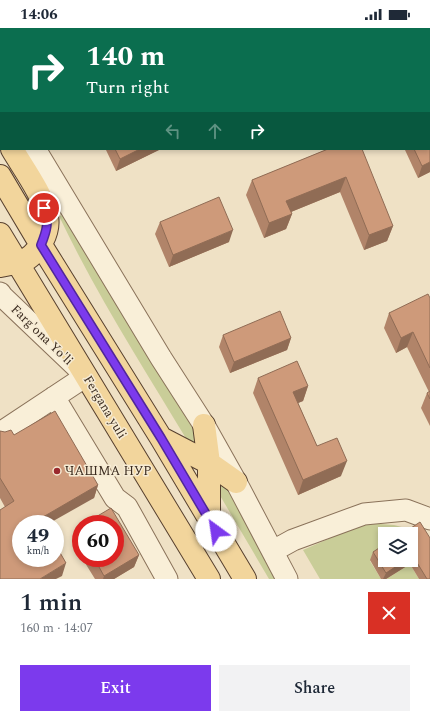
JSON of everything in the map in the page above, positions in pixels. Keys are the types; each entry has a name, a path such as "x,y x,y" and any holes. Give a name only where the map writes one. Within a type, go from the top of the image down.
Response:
{"main road":[{"path":"9,265 28,258 41,245 46,231 48,218 41,198 13,150"},
{"path":"0,176 161,438 245,579"},
{"name":"Fergana yuli","path":"0,234 9,265 86,376 209,579"},
{"path":"204,425 209,463 209,519"},
{"path":"161,438 209,463 236,482"}],"street":[{"path":"36,150 161,358 204,425 273,550 287,579"},
{"name":"Farg'ona Yo'li","path":"0,292 2,296 86,376"},
{"path":"0,433 86,376"},
{"path":"54,397 115,498 127,507 167,579"},
{"path":"273,550 293,540 364,514 406,510 430,519"}],"green space":[{"path":"64,215 200,439 200,443 190,445 122,332 89,275 59,216"},
{"path":"223,480 258,540 275,579 269,579 215,487"},
{"path":"365,523 402,527 378,527 378,556 370,561 381,579 320,579 303,550"},
{"path":"405,567 412,567 419,579 386,579"}],"building":[{"path":"116,150 138,150 120,159"},
{"path":"326,150 362,150 393,226 369,235 346,177 286,201 292,214 269,223 252,180"},
{"path":"414,150 430,150 430,162 422,166"},
{"path":"219,197 233,230 173,255 160,222"},
{"path":"428,294 430,298 430,368 413,332 401,338 389,313"},
{"path":"280,311 291,338 234,362 223,335"},
{"path":"297,361 308,386 293,392 317,446 337,438 347,461 303,480 258,378"},
{"path":"430,391 430,399 427,393"},
{"path":"55,411 98,485 46,515 12,515 12,567 60,567 40,579 0,579 0,510 14,501 0,478 0,431 5,432 11,430 14,435"},
{"path":"111,508 115,515 99,515"},
{"path":"420,522 430,538 430,579 427,579 418,564 418,527 412,527"},
{"path":"124,530 139,555 124,564"},
{"path":"378,549 378,560 373,552"},
{"path":"99,567 119,567 104,576"},
{"path":"382,567 395,567 386,573"}],"place":[{"name":"ЧАШМА НУР","path":"57,471"}],"route":[{"path":"44,208 48,218 46,231 41,245 161,438 216,531"}]}
